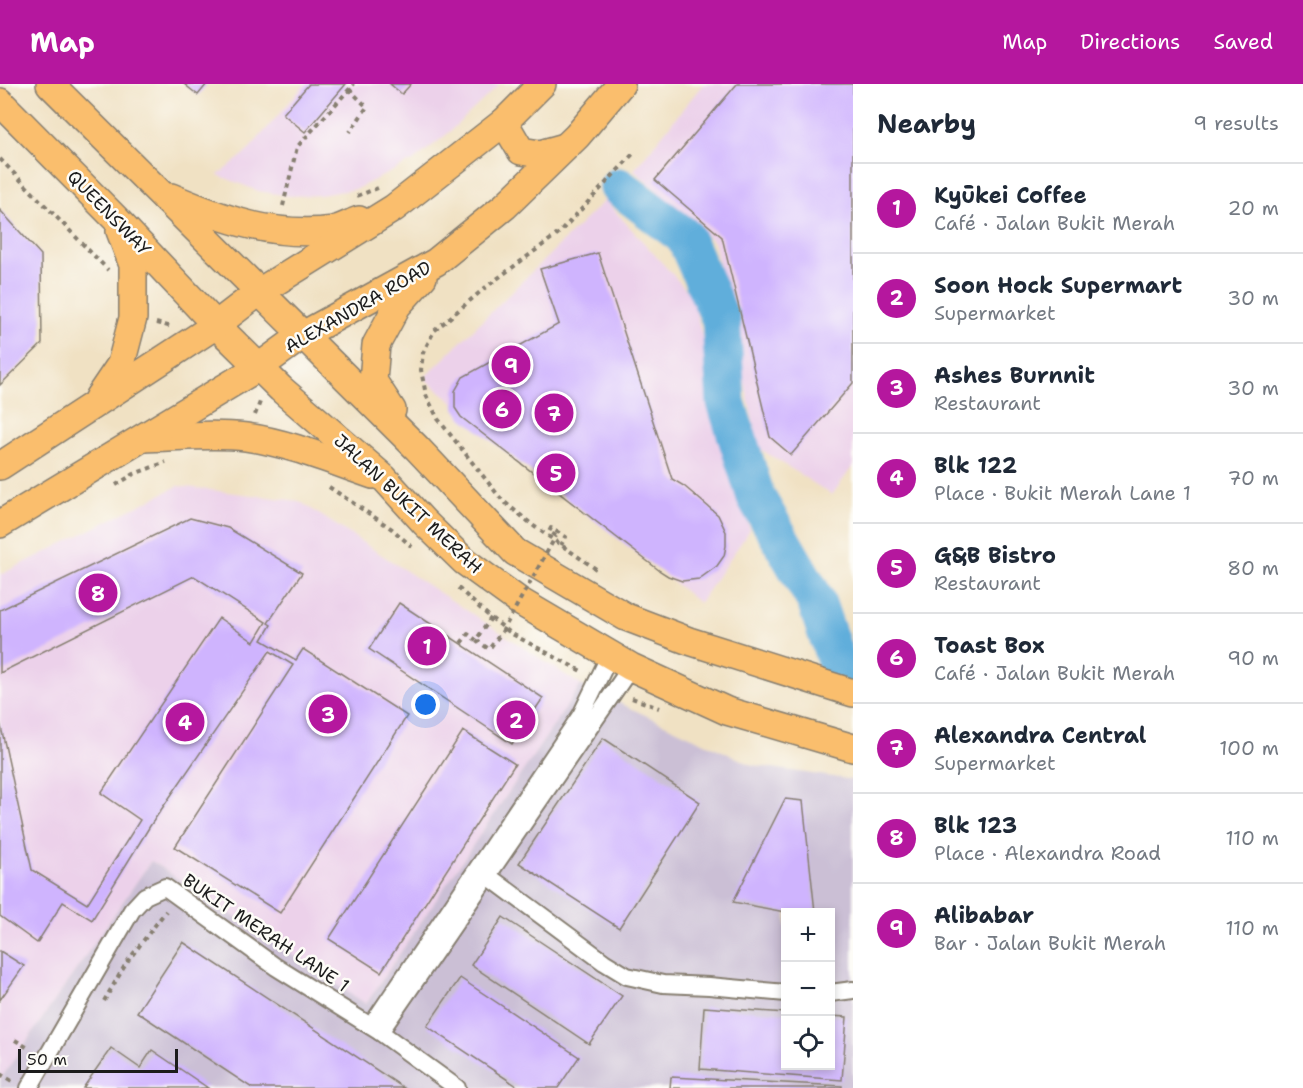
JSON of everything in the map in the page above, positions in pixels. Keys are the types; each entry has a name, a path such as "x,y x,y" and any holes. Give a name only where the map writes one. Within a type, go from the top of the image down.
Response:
{"main road":[{"path":"50,84 417,448 515,552 626,617 689,641 853,693"},
{"path":"159,191 215,216 278,231 334,230 504,122 542,84"},
{"name":"ALEXANDRA ROAD","path":"0,524 260,367 303,335 436,262 505,206 593,118 621,84"},
{"name":"QUEENSWAY","path":"0,102 116,219 216,325"},
{"path":"504,122 521,152 540,154 565,147"},
{"path":"0,466 216,325 390,196"},
{"path":"93,407 121,364 133,318 133,265 116,219"},
{"path":"417,448 373,381 376,345 397,306 436,262"},
{"name":"JALAN BUKIT MERAH","path":"216,325 281,389 384,478 464,561 519,601 620,661 727,711 853,748"},
{"path":"143,438 246,437 279,444 384,478"}],"street":[{"path":"484,872 581,715 598,681 620,661"},
{"path":"375,1029 484,872 620,661"},
{"path":"484,872 604,962 627,976 663,984 718,986 781,992"},
{"name":"BUKIT MERAH LANE 1","path":"34,1086 132,910 145,896 165,887 276,967 375,1029 457,1088"},
{"path":"835,992 853,990"}],"path":[{"path":"273,207 283,208 297,147 354,84"},
{"path":"349,89 368,107 350,132"},
{"path":"461,644 468,634 489,649 502,632 556,536 549,532 551,528 566,537 561,545 502,500 438,419 426,395 421,370 423,353 434,331 486,287 559,233 633,154"},
{"path":"0,159 110,272"},
{"path":"352,198 390,196"},
{"path":"114,486 134,474 176,461"},
{"path":"323,483 392,529 417,551"},
{"path":"450,581 490,618 512,634 598,681"},
{"path":"476,640 490,618"},
{"path":"98,1010 128,962 177,896"}],"shaded area":[{"path":"305,84 500,84 446,135 413,161 356,189 320,195 290,196 258,191 218,175 246,153"},
{"path":"703,84 853,84 853,466 832,495 759,448 714,242 634,170"},
{"path":"605,200 692,296 750,530 699,603 424,378"},
{"path":"178,486 299,501 581,685 366,1004 151,861 0,1080 0,575"},
{"path":"581,685 752,765 853,780 853,1088 0,1088 0,1080 151,861 366,1004"}],"building":[{"path":"184,84 207,84 198,95"},
{"path":"309,84 346,84 305,132 283,114"},
{"path":"390,84 411,84 402,94"},
{"path":"737,84 853,84 853,383 791,455 770,437 722,237 655,180"},
{"path":"0,210 41,255 42,344 0,385"},
{"path":"598,253 672,479 684,486 718,515 726,532 724,556 717,566 699,579 682,581 660,571 461,417 455,408 455,391 463,377 559,324 540,269"},
{"path":"190,518 228,528 302,573 268,623 271,625 262,640 296,660 303,649 407,716 280,913 175,847 293,665 270,651 150,826 92,920 63,902 37,943 0,916 0,722 32,870 87,904 140,820 101,793 219,618 254,642 266,622 194,576 0,673 0,610"},
{"path":"399,603 543,698 512,744 369,649"},
{"path":"463,731 515,764 381,972 329,939"},
{"path":"603,738 700,802 619,928 519,863"},
{"path":"785,799 803,801 815,908 781,908 781,911 733,902"},
{"path":"503,917 622,996 589,1044 471,965"},
{"path":"183,942 404,1088 252,1088 137,1012"},
{"path":"0,951 24,966 0,1000"},
{"path":"460,978 579,1057 558,1088 520,1088 427,1026"},
{"path":"704,1007 781,1013 781,1070 835,1070 835,1016 847,1017 842,1080 700,1069"},
{"path":"111,1048 140,1068 152,1050 208,1088 83,1088"},
{"path":"671,1077 842,1086 842,1088 670,1088"}],"waterway":[{"path":"619,187 685,237 721,320 726,402 756,497 816,601 840,672"}],"place":[{"name":"Alibabar","path":"511,365"},
{"name":"Toast Box","path":"502,409"},
{"name":"Alexandra Central","path":"554,413"},
{"name":"G&B Bistro","path":"556,473"},
{"name":"Blk 123","path":"98,593"},
{"name":"Kyūkei Coffee","path":"427,646"},
{"name":"Ashes Burnnit","path":"328,714"},
{"name":"Soon Hock Supermart","path":"516,720"},
{"name":"Blk 122","path":"185,722"}]}
